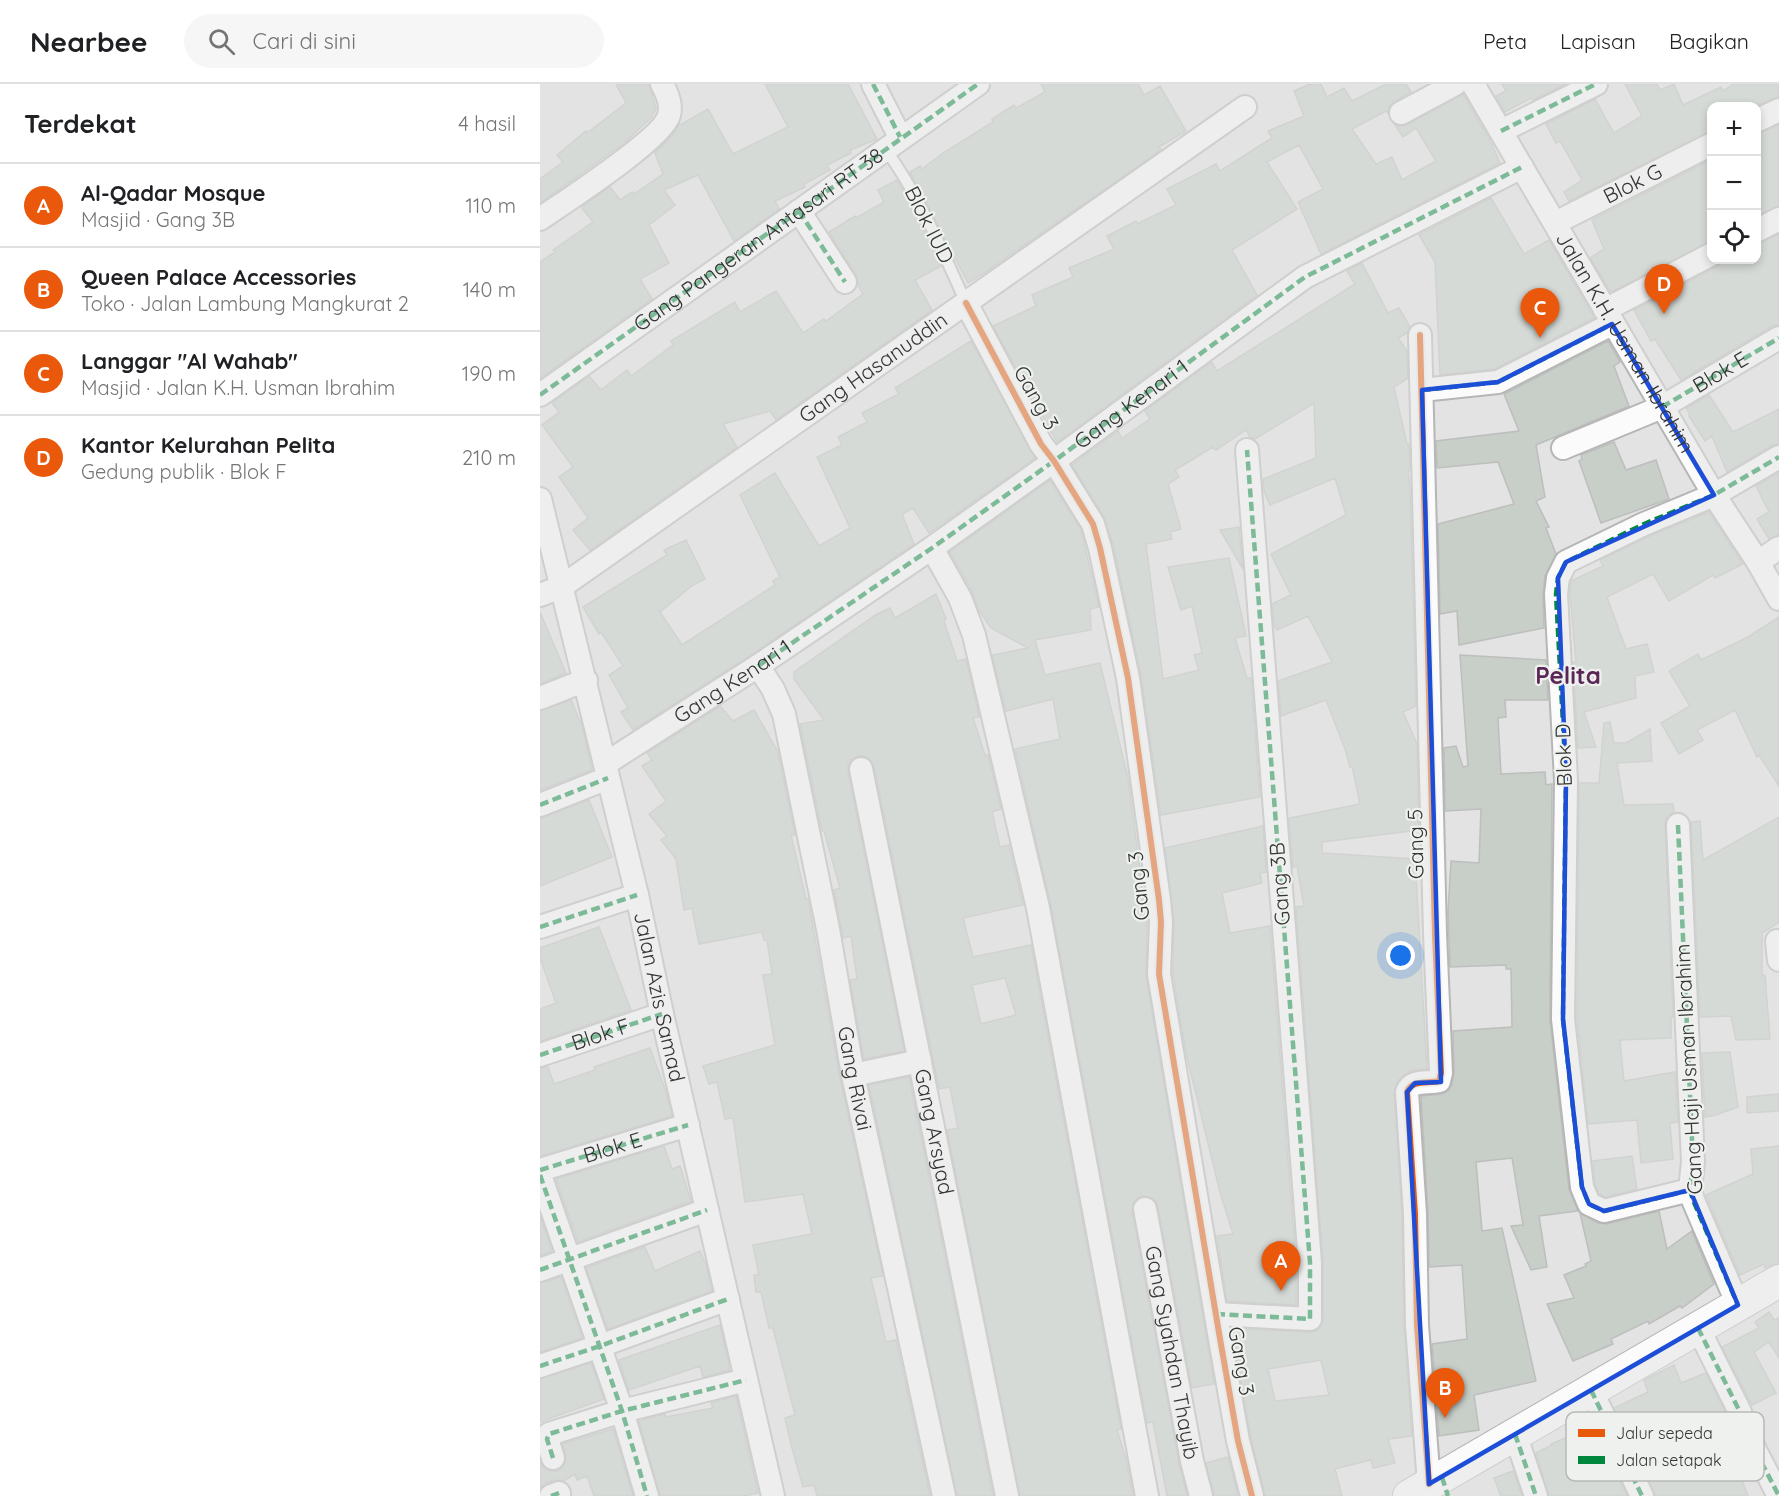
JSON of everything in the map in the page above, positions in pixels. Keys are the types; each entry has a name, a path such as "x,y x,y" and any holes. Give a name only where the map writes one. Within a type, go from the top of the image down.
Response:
{"street":[{"path":"540,219 643,147 664,126 670,110 668,96 662,84"},
{"path":"873,84 893,144"},
{"name":"Gang Pangeran Antasari RT 38","path":"540,395 978,84"},
{"path":"1401,113 1455,84"},
{"name":"Jalan K.H. Usman Ibrahim","path":"1473,84 1714,495 1758,562 1779,599"},
{"path":"1501,131 1596,84"},
{"name":"Gang Hasanuddin","path":"540,595 561,588 1245,107"},
{"path":"1761,119 1779,110"},
{"name":"Blok G","path":"1555,222 1707,146"},
{"name":"Gang Kenari 1","path":"540,805 607,771 932,548 1305,277 1522,167"},
{"path":"799,211 845,282"},
{"path":"1761,228 1779,219"},
{"path":"1422,390 1498,382 1707,257"},
{"name":"Gang 3","path":"966,303 1041,444 1093,524 1100,548 1128,678 1159,900 1161,922 1159,974 1238,1441 1252,1496"},
{"name":"Gang 5","path":"1420,335 1434,934 1441,1073 1438,1081 1416,1083 1410,1086 1407,1092 1415,1214 1417,1325 1432,1488"},
{"name":"Blok E","path":"1563,448 1662,407 1779,338"},
{"name":"Gang 3B","path":"1216,1314 1310,1319 1310,1263 1247,450"},
{"name":"Blok D","path":"1690,1190 1604,1211 1589,1204 1582,1187 1563,1019 1566,780 1556,594 1558,578 1566,562 1644,524 1714,495 1779,457"},
{"name":"Jalan Azis Samad","path":"540,499 637,895 662,1014 773,1496"},
{"path":"932,548 960,598 974,635 1038,908 1147,1496"},
{"path":"1758,562 1779,548"},
{"name":"Gang Rivai","path":"758,666 773,689 784,714 828,929 853,1075 944,1496"},
{"path":"540,698 585,680"},
{"name":"Gang Arsyad","path":"861,769 1007,1496"},
{"name":"Gang Haji Usman Ibrahim","path":"1678,825 1692,1162 1690,1190 1692,1200 1737,1305"},
{"path":"540,927 637,895"},
{"name":"Blok F","path":"540,1055 662,1014"},
{"path":"853,1075 920,1061"},
{"name":"Blok E","path":"540,1170 688,1125"},
{"path":"540,1175 622,1411 647,1496"},
{"name":"Gang Syahdan Thayib","path":"1145,1209 1189,1450 1201,1496"},
{"path":"540,1270 707,1210"},
{"path":"1432,1488 1515,1434 1779,1281"},
{"path":"540,1366 728,1299"},
{"path":"1698,1328 1740,1412"},
{"path":"553,1458 547,1439 549,1434 622,1411 746,1380"},
{"path":"1591,1390 1602,1412"},
{"path":"1515,1434 1536,1496"},
{"path":"1764,1467 1779,1496"},
{"path":"1635,1481 1642,1496"}],"lane":[{"name":"Blok IUD","path":"893,144 901,171 927,216 966,303"}],"highlighted area":[{"path":"1612,324 1714,495 1566,562 1558,578 1566,780 1563,1019 1582,1187 1589,1204 1604,1211 1690,1190 1738,1305 1429,1484 1407,1092 1415,1083 1441,1082 1422,390 1498,382"}],"building":[{"path":"616,84 649,84 656,108 652,117 624,143 540,203 540,179 563,162 557,155 626,103"},
{"path":"765,84 848,84 877,139 850,150 851,153 827,165 830,170 804,184 805,187 775,201 779,209 734,241 698,175 664,190 675,205 649,225 669,263 640,279 652,299 540,378 540,262 593,222 581,207 610,187 620,200 632,192 634,194 663,174 655,153 673,135 678,126 708,109 733,154 788,127"},
{"path":"1041,84 1138,84 1144,95 1160,86 1186,131 1159,147 1161,150 968,283 910,172 920,166 922,169 993,122 992,119 1014,105 1016,108 1045,92"},
{"path":"1310,84 1321,84 1327,97 1344,88 1352,101 1386,84 1406,84 1411,92 1394,101 1389,106 1388,113 1386,111 1352,129 1376,164 1392,157 1402,180 1436,161 1416,128 1403,137 1395,125 1407,125 1463,94 1491,142 1500,163 1321,254 1298,202 1323,189 1299,145 1267,162 1297,209 1232,250 1257,295 1057,442 993,326 1036,306 1032,295 1073,277 1069,268 1114,249 1107,236 1176,205 1167,189 1216,164 1220,171 1272,138 1268,131 1304,116 1294,91"},
{"path":"1502,84 1566,84 1533,100 1531,98 1505,112 1496,96 1506,91"},
{"path":"1625,84 1657,84 1660,90 1674,84 1683,105 1721,87 1723,91 1734,84 1779,84 1779,97 1761,104 1707,102 1707,133 1569,201 1564,192 1582,180 1560,141 1556,143 1546,124 1595,99 1614,133 1642,116"},
{"path":"1779,125 1779,206 1761,214 1761,156 1761,132"},
{"path":"1707,162 1707,244 1611,292 1590,258 1604,249 1592,220"},
{"path":"897,180 941,266 915,280 932,310 776,420 770,411 723,424 737,447 590,550 573,530 588,518 559,477 573,467 542,425 559,412 552,403 589,376 601,390 627,370 631,376 673,345 671,341 735,302 740,312 776,291 803,333 824,319 826,321 863,294 856,275 829,232 884,202 878,190"},
{"path":"1491,198 1524,254 1549,240 1594,318 1494,369 1440,375 1435,262 1419,235"},
{"path":"1779,234 1779,325 1772,326 1681,380 1655,339 1651,341 1634,310 1720,264 1761,264 1761,242"},
{"path":"1362,263 1388,313 1399,308 1410,327 1407,333 1398,338 1407,351 1408,378 1394,387 1407,444 1409,444 1416,706 1403,712 1417,744 1419,830 1322,842 1322,853 1415,859 1427,1069 1413,1070 1404,1075 1398,1081 1394,1093 1402,1215 1404,1326 1412,1436 1388,1439 1395,1463 1373,1468 1371,1460 1335,1469 1342,1496 1265,1496 1251,1438 1232,1328 1310,1332 1317,1331 1323,1319 1323,1262 1296,907 1304,906 1297,866 1293,867 1289,820 1360,804 1352,766 1350,767 1326,700 1281,716 1278,681 1332,662 1308,616 1277,630 1274,624 1272,604 1291,595 1271,554 1346,515 1335,478 1270,505 1264,491 1263,479 1316,458 1314,403 1255,439 1250,437 1246,430 1216,450 1213,447 1175,470 1179,477 1168,484 1181,529 1170,532 1172,539 1146,544 1163,679 1199,670 1194,655 1202,653 1192,606 1181,610 1168,567 1229,558 1246,636 1235,638 1247,678 1251,678 1260,797 1161,815 1141,675 1113,544 1104,517 1072,465 1118,431 1122,438 1150,419 1145,411 1212,362 1217,371 1355,284 1347,271","holes":["1321,1360 1329,1395 1275,1401 1268,1369"]},
{"path":"971,341 1035,458 929,533 913,508 902,514 914,544 751,655 633,730 621,712 628,708 609,675 623,666 601,632 599,634 583,607 667,555 664,550 686,540 705,579 693,585 660,612 682,645 775,585 773,581 780,577 740,495 775,473 819,546 850,528 817,457 842,445 838,437 867,422 862,413 899,394 895,388"},
{"path":"1608,341 1620,362 1614,366 1629,406 1536,445 1545,497 1536,501 1549,527 1546,528 1556,554 1545,576 1544,628 1459,645 1457,611 1440,614 1438,524 1514,504 1498,462 1437,468 1436,441 1519,431 1504,394"},
{"path":"1709,395 1733,432 1779,409 1779,444 1772,445 1727,472 1712,436 1705,441 1686,408"},
{"path":"1614,442 1626,470 1656,460 1669,499 1601,523 1579,461 1582,459 1581,455"},
{"path":"1779,473 1779,535 1769,539 1757,519 1769,512 1756,486"},
{"path":"1050,480 1081,530 1099,607 1090,609 1091,630 1035,640 1045,675 1100,663 1128,778 1147,922 1146,976 1214,1384 1192,1388 1158,1207 1156,1201 1142,1196 1136,1199 1132,1211 1187,1496 1167,1496 1153,1422 1147,1423 1051,906 1015,749 1060,739 1053,699 1006,711 992,655 1028,648 991,628 978,609 972,591 950,552"},
{"path":"1709,512 1743,564 1715,578 1713,575 1669,601 1653,574 1607,597 1626,649 1647,644 1654,672 1635,676 1636,698 1584,712 1596,747 1578,748 1571,581 1603,566 1600,560 1650,536"},
{"path":"1239,527 1243,569 1220,530"},
{"path":"936,594 946,619 944,621 957,661 966,659 979,717 973,718 985,755 988,755 1001,809 992,812 1000,847 1009,845 1023,905 963,918 973,957 1031,945 1121,1429 1117,1430 1126,1459 1133,1496 1020,1496 947,1130 958,1128 950,1087 939,1089 874,766 865,756 859,756 852,759 848,765 848,772 904,1051 864,1059 850,980 857,979 851,936 843,938 834,890 840,888 824,831 822,831 800,724 824,720 794,679 794,672 877,614 890,608 895,618","holes":["1005,978 1016,1015 981,1024 972,985"]},
{"path":"540,612 566,673 540,684"},
{"path":"1779,617 1779,786 1759,755 1757,757 1735,710 1697,730 1703,740 1679,754 1661,723 1690,706 1669,671 1698,654 1701,660 1748,637"},
{"path":"1460,655 1546,660 1548,700 1505,700 1506,717 1498,718 1501,774 1545,772 1546,785 1552,784 1550,1020 1569,1189 1578,1211 1539,1216 1547,1267 1531,1270 1511,1226 1523,1225 1512,1158 1476,1162 1482,1231 1502,1228 1536,1381 1474,1395 1479,1430 1439,1436 1432,1344 1467,1339 1462,1265 1429,1267 1421,1096 1442,1094 1452,1085 1453,1031 1512,1027 1511,969 1506,969 1506,965 1450,967 1448,912 1451,861 1479,863 1481,809 1445,811 1444,748 1456,746 1463,767 1468,766"},
{"path":"571,700 582,726 592,770 540,790 540,711"},
{"path":"720,706 733,721 754,710 778,752 795,835 791,835 806,899 808,899 840,1078 883,1276 871,1278 886,1342 896,1340 930,1496 817,1496 814,1485 803,1487 792,1448 785,1418 795,1415 773,1328 769,1328 761,1292 756,1292 754,1275 759,1275 753,1245 812,1234 803,1194 745,1202 733,1118 725,1119 717,1082 709,1084 703,1066 775,1045 763,975 772,974 767,940 764,940 762,932 699,944 692,908 684,910 676,859 661,840 667,836 649,814 666,801 642,766 652,760 647,753"},
{"path":"1610,722 1614,743 1626,743 1650,729 1652,761 1617,763 1624,805 1673,804 1674,812 1666,818 1665,826 1673,1017 1671,1017 1671,1038 1620,1040 1624,1081 1675,1072 1678,1122 1670,1123 1673,1159 1641,1163 1637,1120 1588,1124 1577,1018 1579,783 1599,783 1604,723"},
{"path":"589,800 612,857 540,886 540,818"},
{"path":"1779,817 1779,922 1762,933 1762,975 1765,975 1770,1039 1736,1040 1731,1016 1700,1017 1691,822 1700,821 1703,860"},
{"path":"1263,826 1266,872 1260,873 1262,883 1222,893 1230,933 1270,926 1296,1264 1296,1305 1227,1301 1217,1236 1233,1234 1220,1192 1186,1053 1173,973 1174,921 1165,848"},
{"path":"599,927 631,1010 540,1041 540,1009 556,1003 540,958 540,948"},
{"path":"650,1048 672,1116 540,1156 540,1068 548,1067 554,1084 595,1070 594,1067"},
{"path":"1730,1052 1738,1107 1705,1117 1702,1053"},
{"path":"909,1077 993,1496 957,1496 869,1085"},
{"path":"1779,1094 1779,1111 1747,1113 1747,1097"},
{"path":"664,1146 672,1169 680,1166 691,1201 578,1242 556,1179"},
{"path":"1779,1146 1779,1263 1765,1268 1764,1264 1740,1275 1706,1195 1753,1174 1751,1149"},
{"path":"1632,1156 1637,1189 1605,1197 1599,1194 1595,1184 1593,1161"},
{"path":"1659,1211 1667,1249 1692,1231 1714,1284 1682,1308 1680,1306 1649,1324 1648,1321 1611,1339 1613,1344 1573,1361 1547,1304 1574,1298 1564,1275 1586,1266 1585,1264 1591,1261 1580,1213 1598,1223 1606,1224"},
{"path":"540,1216 552,1251 540,1256"},
{"path":"645,1247 655,1271 700,1251 712,1291 608,1329 586,1268"},
{"path":"561,1277 582,1338 540,1352 540,1283"},
{"path":"1769,1312 1774,1320 1779,1318 1779,1358 1769,1342 1754,1352 1776,1393 1752,1405 1722,1347 1759,1328 1755,1322"},
{"path":"720,1325 730,1370 703,1377 700,1366 629,1390 619,1360"},
{"path":"591,1363 604,1399 540,1422 540,1379"},
{"path":"1674,1365 1681,1383 1706,1373 1725,1412 1616,1412 1614,1408 1648,1392 1644,1380"},
{"path":"736,1396 758,1493 744,1496 660,1496 639,1421 665,1414 666,1417 713,1408 711,1403"},
{"path":"613,1429 633,1496 594,1496 587,1476 577,1480 575,1474 563,1481 555,1480 546,1483 540,1488 540,1462 550,1471 558,1471 566,1460 563,1444"},
{"path":"1566,1438 1566,1481 1620,1481 1627,1496 1549,1496 1536,1453"},
{"path":"1228,1457 1238,1496 1214,1496 1206,1463"},
{"path":"1513,1471 1522,1496 1501,1496 1494,1478"},
{"path":"1648,1481 1742,1481 1748,1496 1655,1496"}],"marked path":[{"path":"873,84 900,137"},
{"path":"540,395 978,84"},
{"path":"1501,131 1596,84"},
{"path":"758,666 932,548 1305,277 1522,167"},
{"path":"799,211 845,282"},
{"path":"1422,390 1498,382 1612,324"},
{"path":"1662,407 1779,338"},
{"path":"1216,1314 1310,1319 1310,1263 1247,450"},
{"path":"1690,1190 1604,1211 1589,1204 1582,1187 1563,1019 1566,780 1556,594 1558,578 1566,562 1644,524 1714,495 1779,457"},
{"path":"540,805 608,778"},
{"path":"1678,825 1693,1162 1690,1190 1738,1305"},
{"path":"540,927 637,895"},
{"path":"540,1055 662,1014"},
{"path":"540,1170 688,1125"},
{"path":"540,1175 622,1411 647,1496"},
{"path":"540,1270 707,1210"},
{"path":"540,1366 728,1299"},
{"path":"1698,1328 1740,1412"},
{"path":"553,1458 547,1439 549,1434 622,1411 746,1380"},
{"path":"1591,1390 1602,1412"},
{"path":"1515,1434 1536,1496"},
{"path":"1764,1467 1779,1496"},
{"path":"1442,1477 1448,1496"},
{"path":"1635,1481 1642,1496"},
{"path":"551,1496 559,1493"}],"cycle path":[{"path":"966,303 1041,444 1093,524 1100,548 1128,678 1159,900 1161,922 1159,974 1238,1441 1252,1496"},
{"path":"1420,335 1435,934 1441,1073 1439,1081 1412,1085 1407,1092 1415,1214 1417,1325 1429,1484"}],"place":[{"name":"Kantor Kelurahan Pelita","path":"1664,314"},
{"name":"Langgar \"Al Wahab\"","path":"1540,338"},
{"name":"Al-Qadar Mosque","path":"1281,1291"},
{"name":"Queen Palace Accessories","path":"1445,1418"}],"district":[{"name":"Pelita","path":"1568,676"}]}
